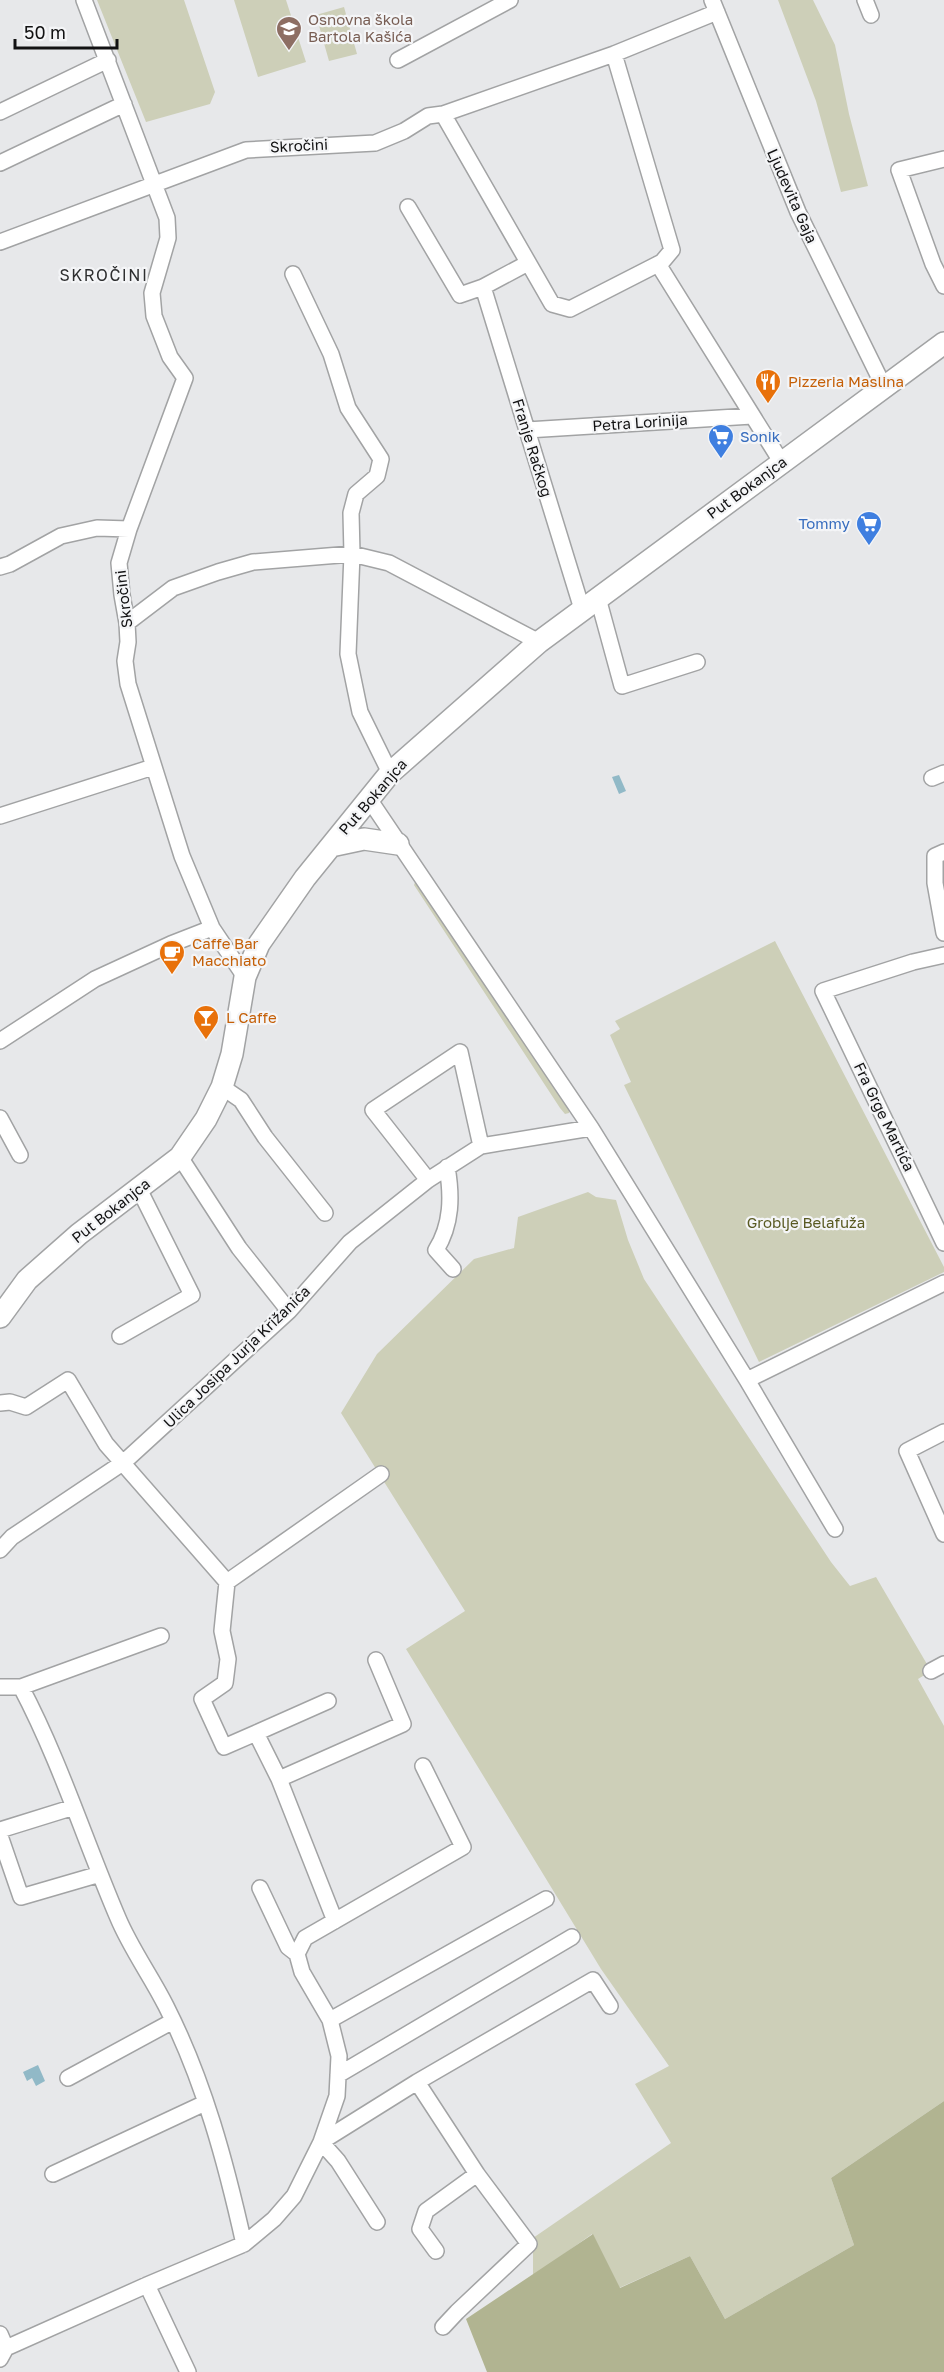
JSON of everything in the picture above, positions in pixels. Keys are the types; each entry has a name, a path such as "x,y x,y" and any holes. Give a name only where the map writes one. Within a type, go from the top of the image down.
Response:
{"main road":[{"name":"Put Bokanjca","path":"0,1317 27,1280 79,1234 180,1157 206,1119 222,1087 232,1054 245,977 259,944 331,846 390,773 538,642 944,343"},
{"path":"331,846 364,838 398,844"}],"street":[{"name":"Skročini","path":"84,0 167,218 168,238 152,292 154,316 171,357 185,378 129,529 119,563 127,623 128,642 125,661 128,684 182,856 212,928 245,977"},
{"path":"398,60 510,0"},
{"path":"865,0 871,15"},
{"name":"Skročini","path":"0,242 246,150 375,143 404,131 428,116 443,114 614,54 715,6"},
{"name":"Ljudevita Gaja","path":"715,6 798,212 884,387"},
{"path":"443,114 552,304 570,309 658,264 672,250 614,54"},
{"path":"0,112 108,60"},
{"path":"0,163 124,104"},
{"path":"944,159 899,170 933,264 944,286"},
{"path":"408,207 460,295 483,288 528,263"},
{"path":"658,264 782,463"},
{"path":"293,274 331,354 348,408 381,459 377,476 356,494 351,513 352,555 348,654 360,712 390,773"},
{"name":"Franje Račkog","path":"483,288 527,430 622,686 697,662"},
{"name":"Petra Lorinija","path":"527,430 752,416"},
{"path":"0,567 10,564 61,536 97,528 129,529"},
{"path":"127,623 173,588 218,572 253,562 352,555 390,563 538,642"},
{"path":"0,816 153,767"},
{"path":"369,799 591,1128 747,1380 835,1529"},
{"path":"939,854 935,883 944,933"},
{"path":"0,1041 94,979 212,928"},
{"name":"Fra Grge Martića","path":"944,955 913,962 823,991 944,1243"},
{"path":"428,1180 373,1110 460,1052 481,1146"},
{"path":"222,1087 241,1100 266,1137 325,1213"},
{"path":"0,1118 20,1155"},
{"name":"Ulica Josipa Jurja Križanića","path":"0,1550 12,1537 124,1462 289,1311 350,1242 428,1180 481,1146 591,1128"},
{"path":"180,1157 240,1248 289,1311"},
{"path":"447,1167 451,1188 450,1210 445,1235 436,1250 453,1269"},
{"path":"120,1336 192,1295 139,1190"},
{"path":"747,1380 944,1283"},
{"path":"0,1403 10,1402 26,1407 68,1380 106,1444 227,1582 222,1631 228,1659 225,1683 202,1698 224,1747 328,1701"},
{"path":"944,1432 907,1451 944,1534"},
{"path":"227,1582 381,1474"},
{"path":"0,1688 21,1687 161,1636"},
{"path":"279,1779 403,1724 376,1660"},
{"path":"21,1687 44,1730 119,1921 173,2021 229,2173 244,2244"},
{"path":"256,1733 279,1779 335,1921"},
{"path":"297,1954 305,1938 463,1847 423,1766"},
{"path":"0,1830 74,1807"},
{"path":"0,1836 21,1897 100,1874"},
{"path":"2,2347 244,2244 274,2219 294,2196 321,2142 337,2096 339,2056 330,2020 302,1972 297,1954 288,1947 260,1888"},
{"path":"330,2020 546,1899"},
{"path":"338,2075 572,1937"},
{"path":"321,2142 417,2082 593,1980 610,2006"},
{"path":"68,2078 173,2021"},
{"path":"417,2082 477,2174 529,2244 443,2327"},
{"path":"53,2174 205,2103"},
{"path":"321,2142 338,2161 376,2222"},
{"path":"436,2251 420,2229 426,2211 477,2174"},
{"path":"147,2285 188,2372"}],"green space":[{"path":"97,0 184,0 215,92 210,104 146,122"},
{"path":"234,0 286,0 306,62 258,77"},
{"path":"778,0 813,0 835,45 849,114 868,186 841,192 816,101"},
{"path":"344,7 357,54 329,61 316,15"},
{"path":"416,880 570,1108 569,1113 565,1114 560,1108 414,885"},
{"name":"Groblje Belafuža","path":"775,941 944,1267 944,1272 759,1362 624,1085 631,1082 610,1035 620,1029 615,1021"},
{"path":"588,1192 596,1197 616,1200 628,1240 644,1279 831,1562 850,1586 876,1577 931,1671 918,1679 944,1726 944,2101 831,2178 854,2245 725,2319 690,2256 619,2288 592,2234 533,2276 533,2238 671,2143 635,2084 669,2066 601,1969 406,1649 465,1611 341,1413 377,1354 474,1259 514,1248 518,1217"},
{"path":"944,2101 944,2372 487,2372 466,2319 593,2234 620,2288 690,2256 725,2319 854,2245 831,2178"}],"water":[{"path":"619,775 626,791 619,794 612,777"},
{"path":"38,2065 45,2081 36,2086 32,2078 27,2081 23,2072"}],"place":[{"name":"Osnovna škola Bartola Kašića","path":"289,52"},
{"name":"Pizzeria Maslina","path":"768,405"},
{"name":"Sonik","path":"721,460"},
{"name":"Tommy","path":"869,547"},
{"name":"Caffe Bar Macchiato","path":"172,976"},
{"name":"L Caffe","path":"206,1041"}],"district":[{"name":"SKROČINI","path":"104,275"}]}
